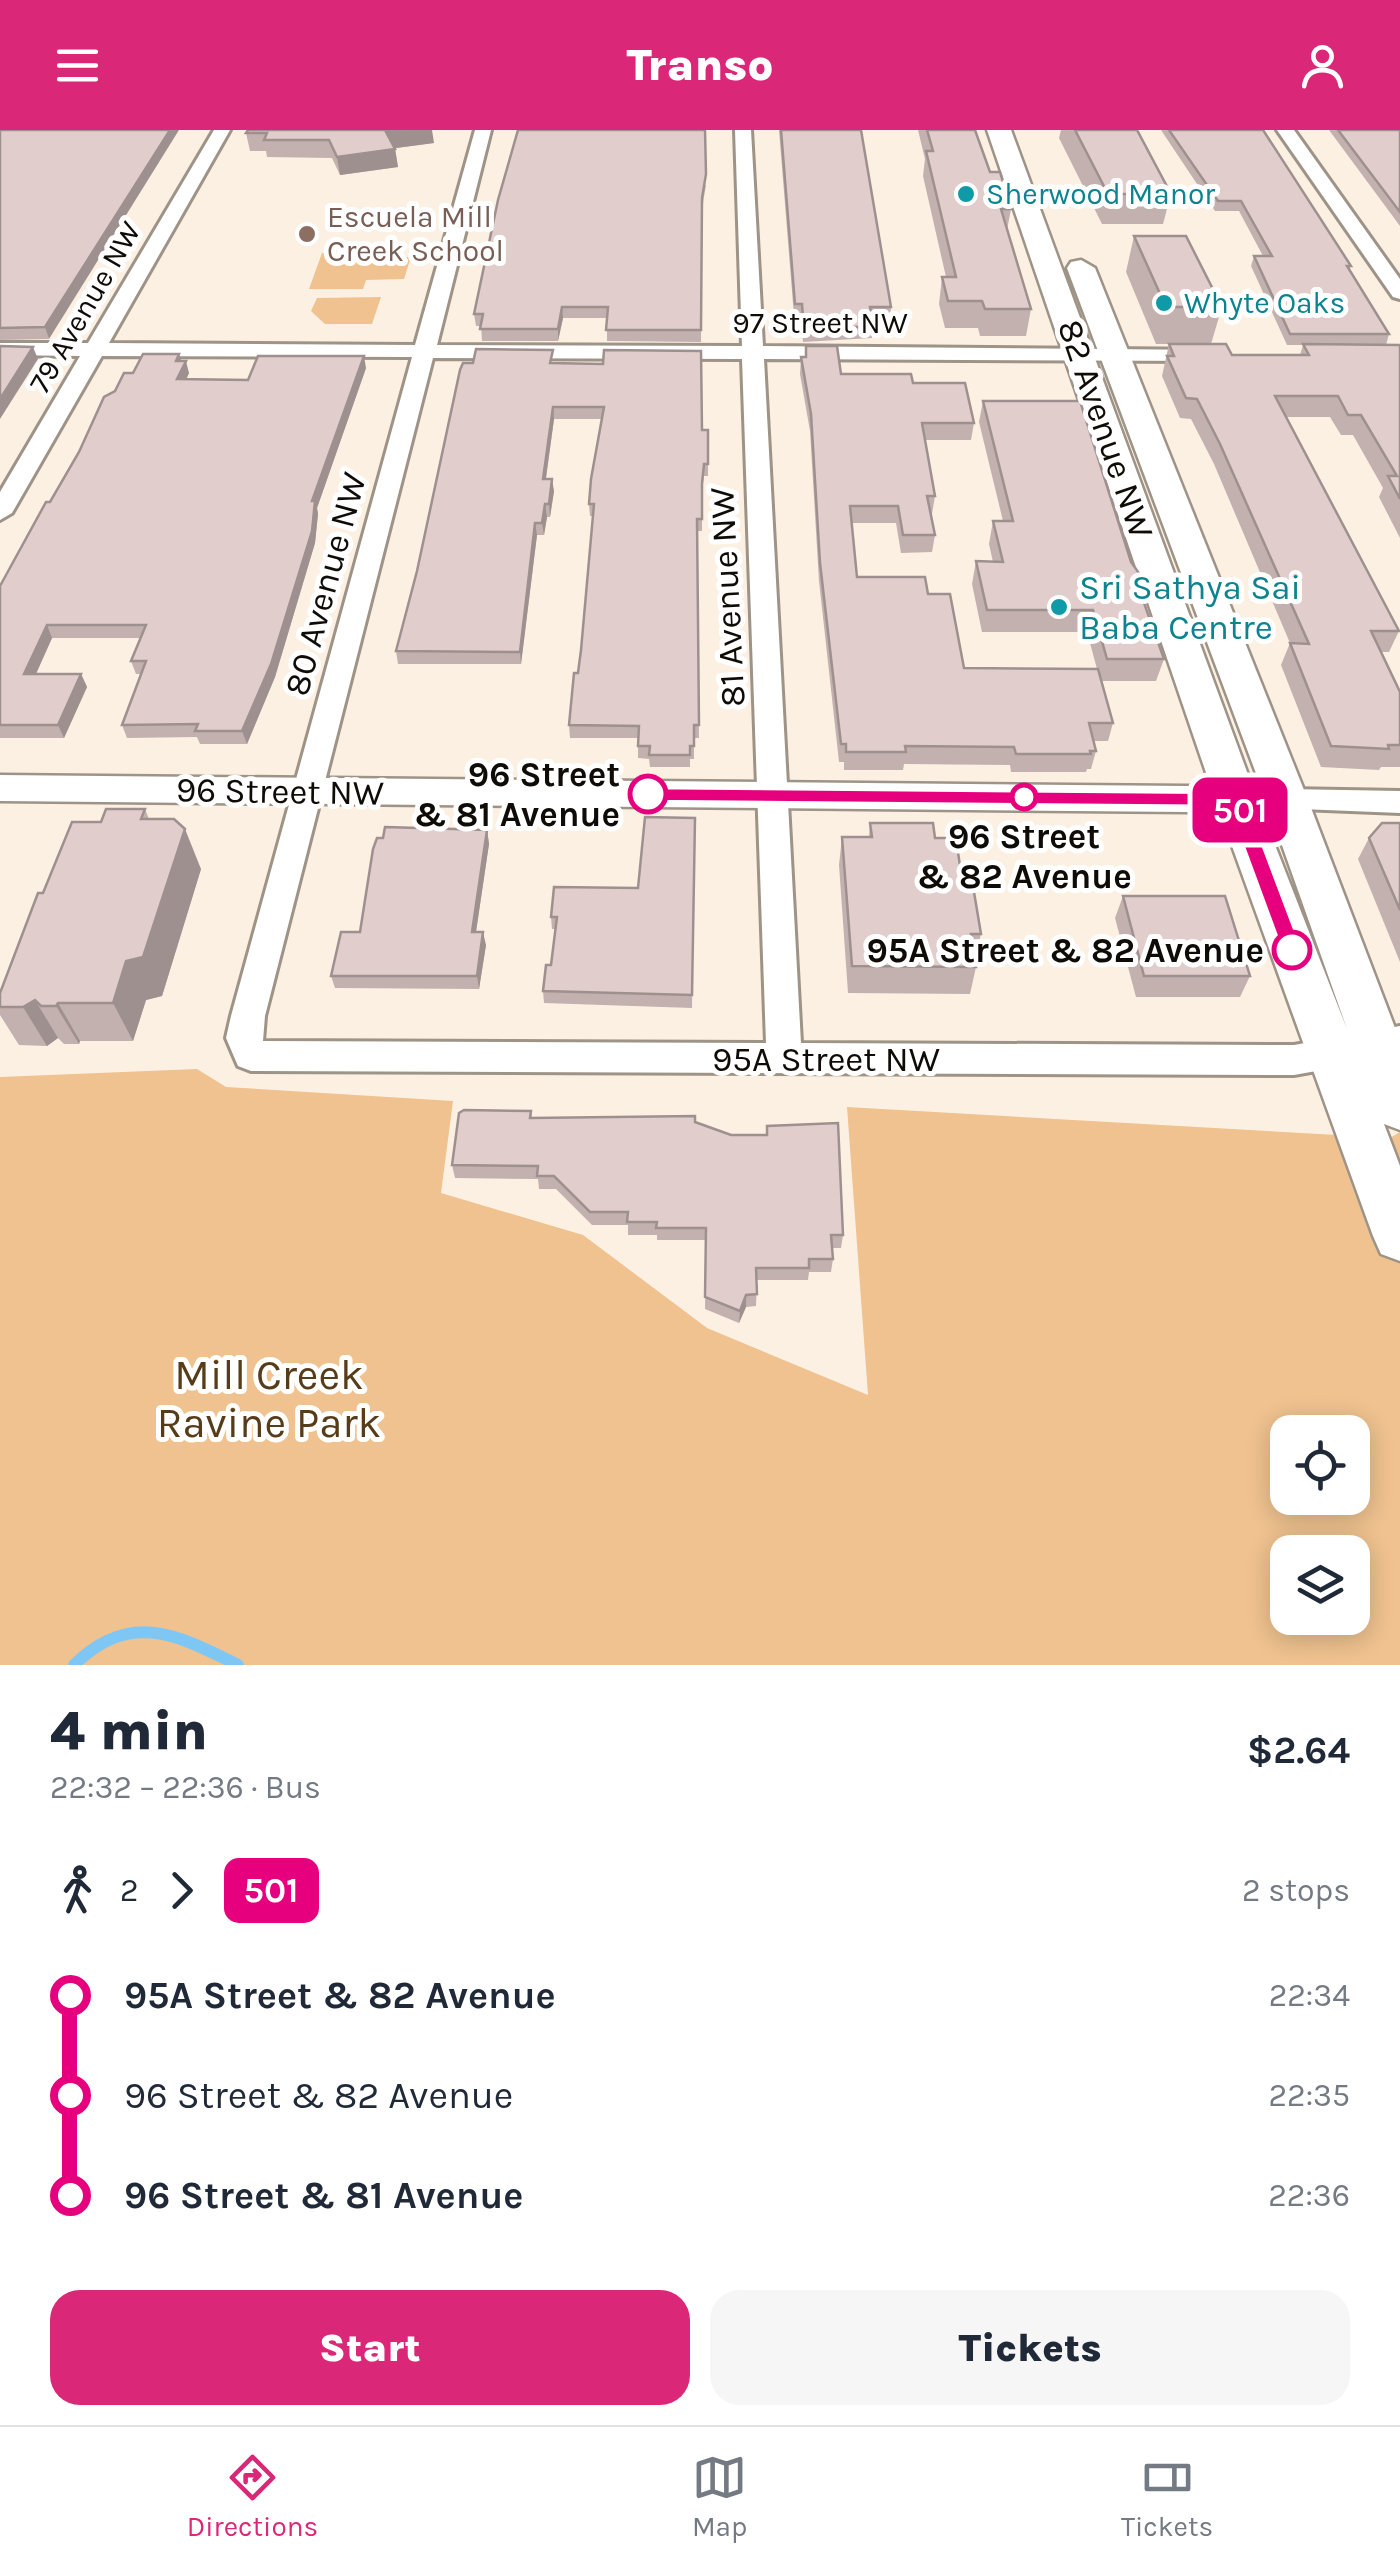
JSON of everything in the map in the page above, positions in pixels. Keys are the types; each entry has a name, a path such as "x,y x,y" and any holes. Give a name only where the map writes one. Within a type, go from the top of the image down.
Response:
{"main road":[{"name":"82 Avenue NW","path":"1000,130 1388,1043 1400,1108"},
{"name":"82 Avenue NW","path":"1068,236 1098,354 1236,799 1396,1225"}],"street":[{"name":"79 Avenue NW","path":"0,513 222,130"},
{"name":"80 Avenue NW","path":"251,1056 244,1038 248,1016 483,130"},
{"name":"81 Avenue NW","path":"743,130 784,1060"},
{"path":"1286,130 1400,293"},
{"name":"97 Street NW","path":"0,349 1228,355"},
{"name":"96 Street NW","path":"0,788 1400,802"},
{"name":"95A Street NW","path":"251,1056 1294,1060 1388,1043"}],"green space":[{"path":"322,253 411,257 404,279 366,280 363,289 309,289"},
{"path":"381,297 372,324 325,324 311,311 317,298"},
{"name":"Mill Creek Ravine Park","path":"197,1069 226,1087 453,1101 441,1193 583,1235 707,1328 868,1395 847,1107 1390,1138 1400,1132 1400,1665 0,1665 0,1077"}],"building":[{"path":"0,130 170,130 45,327 0,328"},
{"path":"400,130 386,132 395,149 337,157 329,140 264,140 267,133 246,133"},
{"path":"518,130 705,130 701,330 606,330 608,307 562,307 558,329 480,329 483,314 474,314 498,200"},
{"path":"781,130 861,130 891,307 870,307 873,326 804,330 802,304 795,304"},
{"path":"927,130 975,130 990,172 1000,172 1011,209 1001,209 1031,309 985,309 982,301 948,301 942,277 956,277 926,151 933,151"},
{"path":"1075,130 1137,130 1171,194 1108,194"},
{"path":"1169,130 1263,130 1351,266 1347,266 1389,334 1290,334 1254,256 1272,256 1241,201 1218,201"},
{"path":"1338,130 1400,130 1400,212"},
{"path":"1134,236 1186,236 1222,307 1166,307"},
{"path":"1169,344 1226,344 1232,355 1309,355 1303,344 1400,345 1400,499 1388,476 1397,476 1361,415 1348,415 1338,396 1275,396 1399,631 1371,631 1400,692 1400,745 1388,745 1389,749 1331,746 1290,643 1309,644 1220,444 1197,399 1186,398 1167,356 1174,356"},
{"path":"0,346 33,347 0,399"},
{"path":"806,346 837,346 841,374 911,374 913,383 965,383 974,423 922,423 935,496 927,496 935,535 903,535 898,506 850,506 857,577 925,577 928,594 950,594 964,668 1098,669 1113,723 1089,723 1096,751 1016,754 1014,747 905,746 906,752 846,752 846,744 841,744 820,563 811,414 801,357 806,357"},
{"path":"476,349 553,350 550,363 603,364 604,350 701,351 702,430 708,430 708,464 704,464 702,519 697,519 699,725 694,725 690,755 649,755 650,746 638,746 639,726 569,725 574,673 578,673 581,650 594,504 589,504 591,479 604,407 553,407 543,479 552,479 549,504 545,504 542,523 535,523 520,652 396,651 460,370 463,363 473,363"},
{"path":"143,354 179,354 176,361 186,361 177,379 248,380 258,356 364,356 312,501 312,531 271,664 242,731 195,731 198,724 122,725 146,661 131,661 146,625 47,625 24,674 81,674 58,725 0,725 0,586 46,502 50,502 79,452 104,397 115,391 124,373 133,373"},
{"path":"983,401 1080,401 1131,562 1148,586 1144,603 1164,659 1107,659 1093,610 987,610 976,561 1003,562 993,521 1013,521"},
{"path":"106,809 145,809 141,819 174,819 185,829 143,957 126,961 113,1003 41,1006 35,1000 23,1007 0,1007 0,993 38,893 43,893 72,822 101,822"},
{"path":"645,817 695,818 692,995 543,991 546,965 551,965 557,917 551,917 554,887 638,888"},
{"path":"870,823 933,823 935,838 956,838 962,880 972,880 981,934 971,934 976,967 852,966 842,837 872,837"},
{"path":"1382,823 1400,823 1400,910 1369,838"},
{"path":"385,827 487,830 472,932 483,932 477,976 331,976 341,932 360,932 373,849 377,838 383,838"},
{"path":"1123,896 1225,896 1250,976 1144,976"},
{"path":"531,1111 530,1118 695,1116 695,1122 731,1135 767,1135 767,1126 838,1123 843,1235 831,1235 833,1259 809,1259 809,1268 756,1268 757,1294 746,1295 740,1311 705,1297 706,1228 656,1228 657,1222 627,1222 628,1212 590,1212 554,1176 537,1176 538,1166 452,1165 459,1113"}],"waterway":[{"path":"74,1665 115,1637 134,1633 174,1637 238,1665"}],"bus line":[{"name":"501","path":"648,794 1236,799 1292,950"}],"place":[{"name":"Sherwood Manor","path":"966,194"},
{"name":"Escuela Mill Creek School","path":"307,234"},
{"name":"Whyte Oaks","path":"1164,303"},
{"name":"Sri Sathya Sai Baba Centre","path":"1059,607"},
{"name":"96 Street & 81 Avenue","path":"648,794"},
{"name":"96 Street & 82 Avenue","path":"1024,797"},
{"name":"95A Street & 82 Avenue","path":"1292,950"}]}
